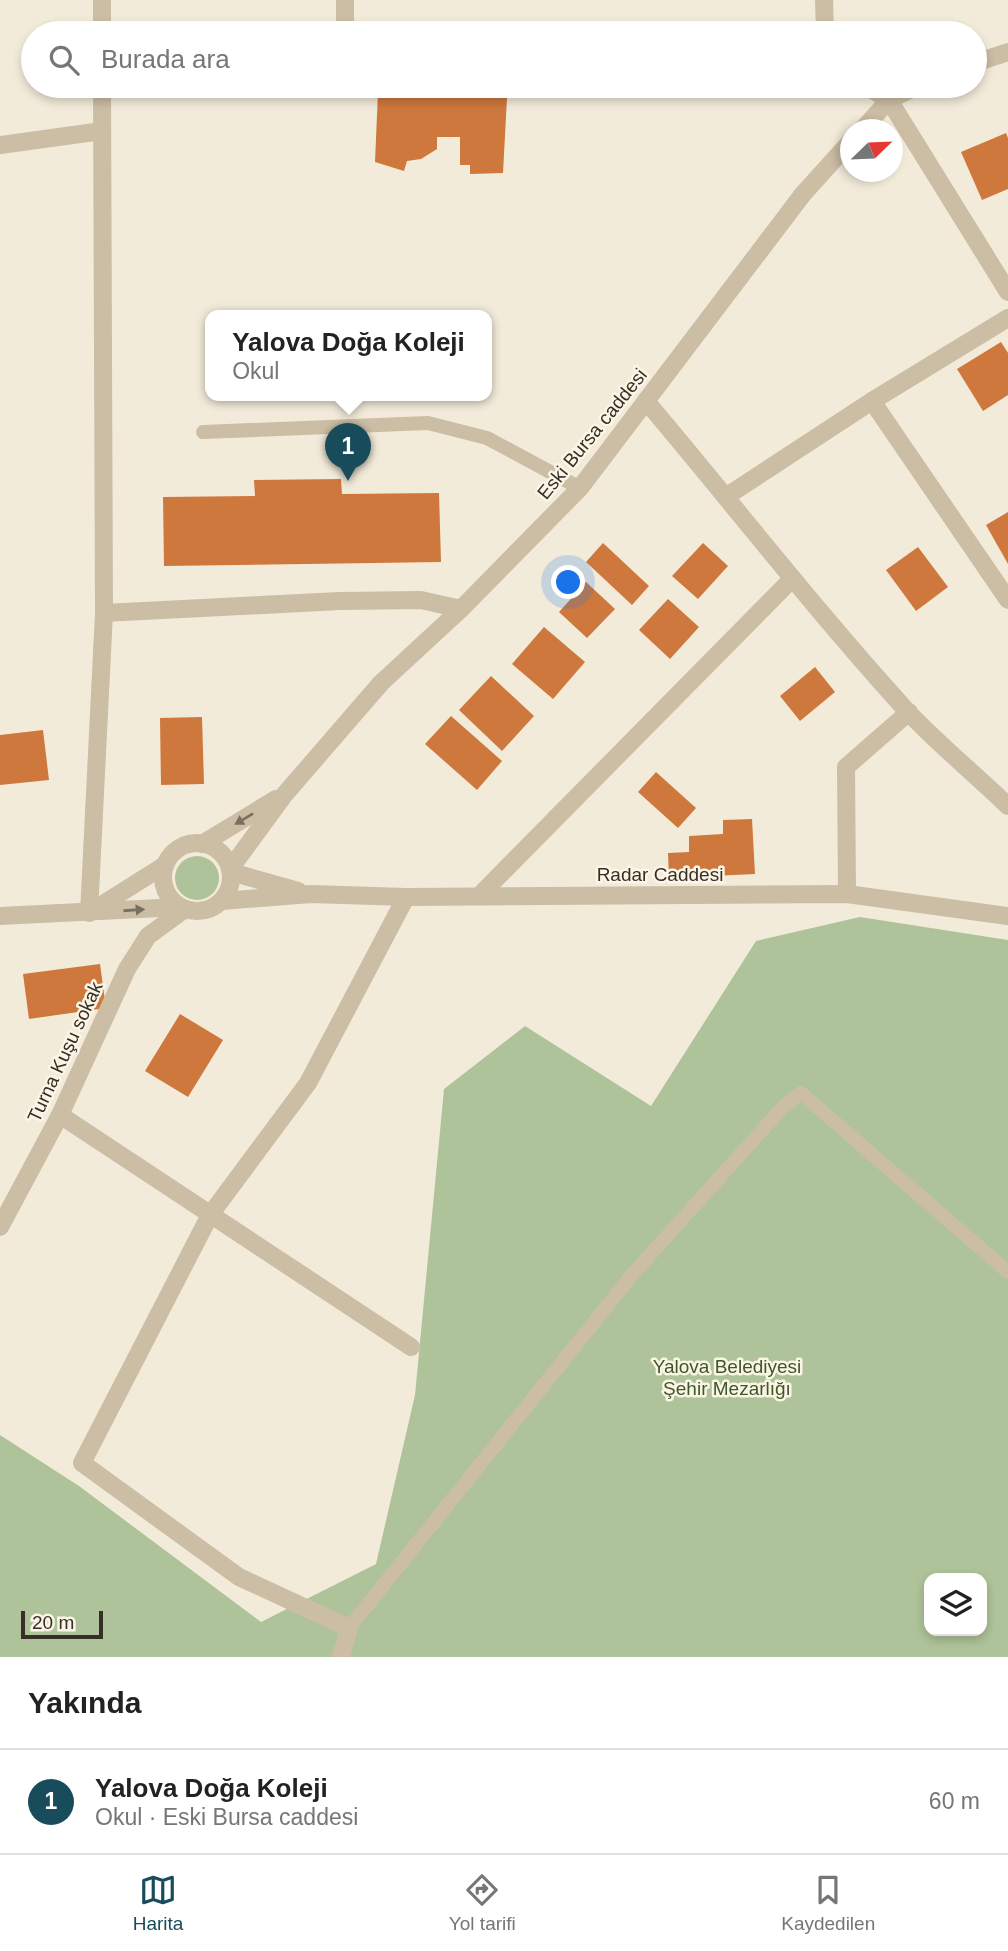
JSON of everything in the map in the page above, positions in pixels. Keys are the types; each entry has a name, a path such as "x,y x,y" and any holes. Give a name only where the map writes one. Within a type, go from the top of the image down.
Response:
{"street":[{"path":"102,0 102,21"},
{"path":"345,0 345,21"},
{"path":"824,0 825,21"},
{"path":"987,59 1008,52"},
{"path":"89,913 104,613 102,98"},
{"path":"886,98 1008,292"},
{"path":"872,119 893,98"},
{"path":"0,145 102,131"},
{"name":"Eski Bursa caddesi","path":"230,870 285,794 381,683 461,609 580,488 803,194 840,153"},
{"path":"727,496 872,401 1008,318"},
{"path":"646,401 727,496 792,579 909,712 1008,806"},
{"path":"872,401 1008,600"},
{"path":"479,896 792,579"},
{"path":"104,613 340,600 421,600 461,609"},
{"path":"847,894 846,767 909,712"},
{"name":"Eski Bursa caddesi","path":"202,844 285,794"},
{"path":"0,916 89,913 182,908 202,912 222,901 229,891 232,880 230,870 217,849 202,844 185,845 176,850 165,865 89,913"},
{"path":"165,865 165,890 182,908"},
{"name":"Radar Caddesi","path":"230,870 311,894"},
{"name":"Radar Caddesi","path":"222,901 311,894 406,897 847,894 1008,916"},
{"path":"341,1657 349,1629 239,1577 82,1463 210,1214 308,1083 406,897"},
{"name":"Turna Kuşu sokak","path":"0,1227 60,1115 127,969 148,936 182,908"},
{"path":"60,1115 411,1347"}],"lane":[{"path":"203,432 428,423 486,438 580,488"},
{"path":"349,1629 631,1276 783,1107 801,1093 1008,1272"}],"green space":[{"path":"197,856 212,863 219,878 212,893 197,900 182,893 175,878 182,863"},
{"name":"Yalova Belediyesi Şehir Mezarlığı","path":"860,917 1008,940 1008,1657 0,1657 0,1435 79,1486 261,1622 376,1564 415,1395 444,1089 525,1026 651,1106 756,941"}],"building":[{"path":"378,98 507,98 503,173 470,174 470,165 460,165 460,137 437,137 437,149 421,159 407,161 404,171 375,162"},
{"path":"1006,133 1008,189 982,200 961,152"},
{"path":"1001,342 1008,353 1008,395 983,411 957,369"},
{"path":"341,479 342,494 439,493 441,562 164,566 163,497 255,496 254,480"},
{"path":"1008,512 1008,564 986,525"},
{"path":"603,543 649,586 632,605 586,562"},
{"path":"703,543 728,566 698,599 672,576"},
{"path":"918,547 948,587 916,611 886,570"},
{"path":"586,582 615,609 587,638 559,612"},
{"path":"668,599 699,627 670,659 639,630"},
{"path":"544,627 585,662 553,699 512,664"},
{"path":"815,667 835,692 800,721 780,696"},
{"path":"491,676 534,716 502,751 459,710"},
{"path":"451,716 502,761 477,790 425,744"},
{"path":"202,717 204,784 161,785 160,718"},
{"path":"43,730 49,780 0,785 0,735"},
{"path":"656,772 696,808 678,828 638,792"},
{"path":"752,819 755,874 669,878 668,853 689,852 689,836 723,834 723,820"},
{"path":"100,964 106,1008 29,1019 23,974"},
{"path":"180,1014 223,1040 188,1097 145,1071"}],"place":[{"name":"Yalova Doğa Koleji","path":"348,481"}]}
